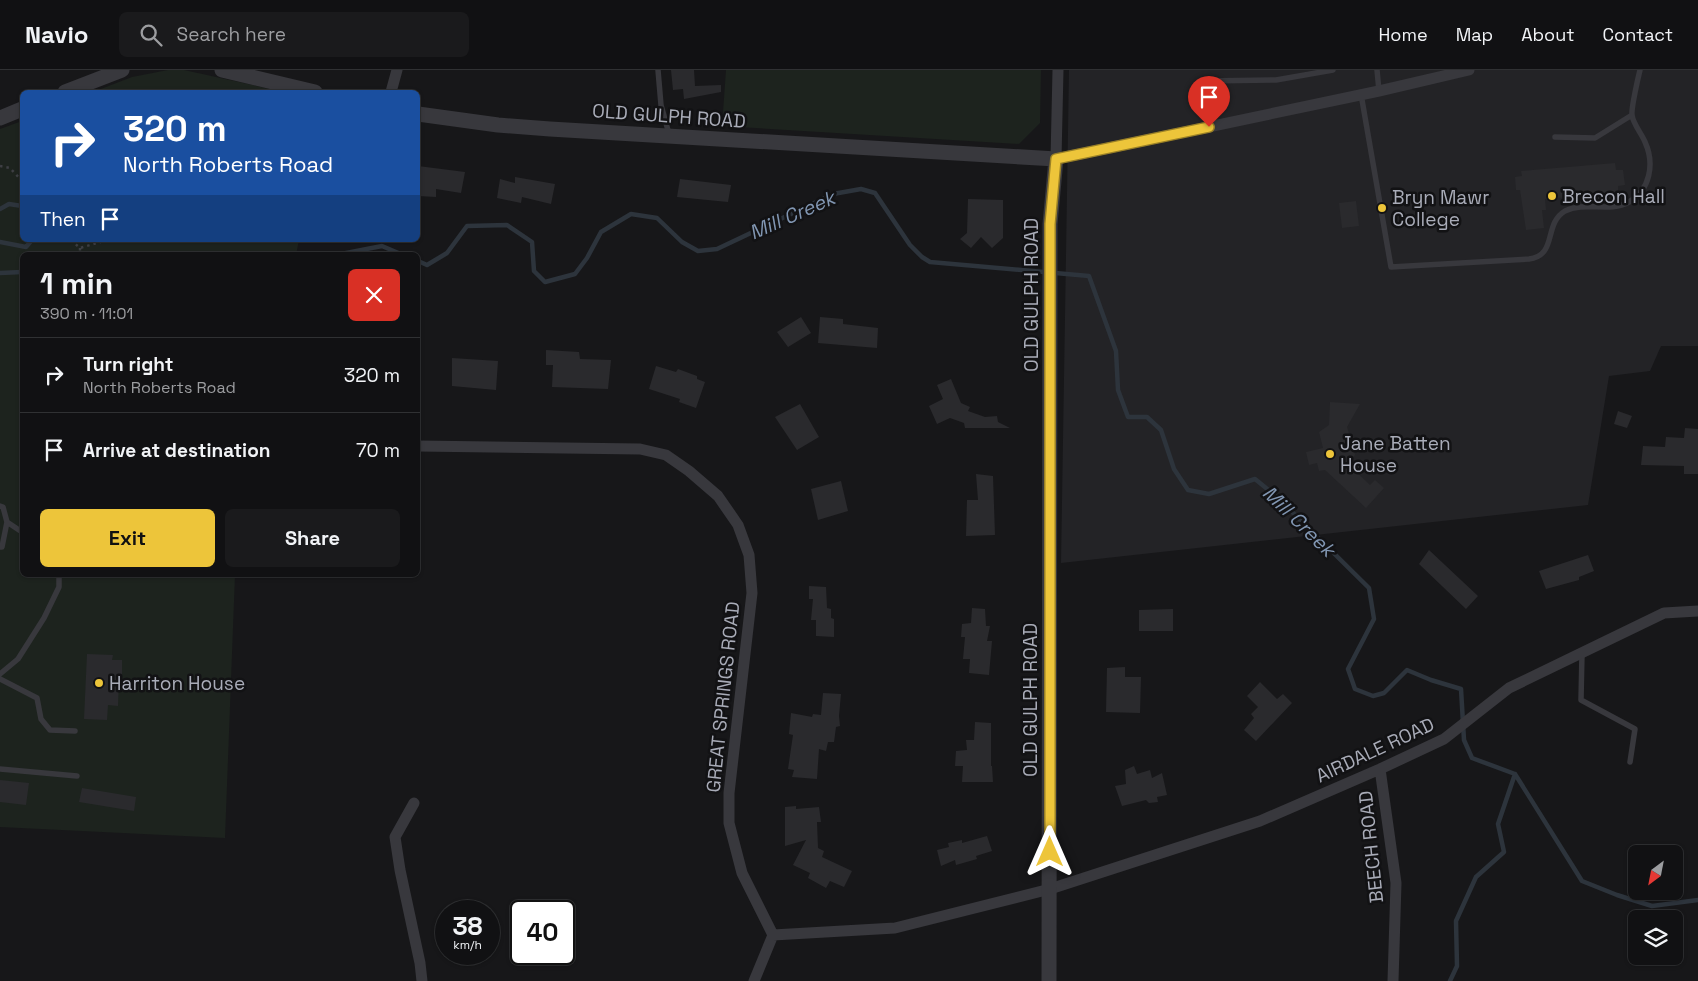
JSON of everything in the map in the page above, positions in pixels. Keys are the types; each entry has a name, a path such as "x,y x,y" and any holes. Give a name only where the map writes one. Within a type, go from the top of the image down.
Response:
{"street":[{"path":"70,90 122,70"},
{"path":"222,70 307,90"},
{"path":"392,90 397,70"},
{"path":"1058,70 1056,159 1379,91 1469,70"},
{"path":"0,118 20,110"},
{"name":"OLD GULPH ROAD","path":"420,114 498,125 1056,159 1050,224 1049,981"},
{"name":"GREAT SPRINGS ROAD","path":"420,446 640,449 666,455 689,471 718,496 738,526 749,555 752,593 729,793 729,823 742,873 774,935"},
{"name":"AIRDALE ROAD","path":"1050,889 1260,821 1444,739 1509,688 1664,613 1698,611"},
{"name":"BEECH ROAD","path":"1380,769 1396,883 1393,981"},
{"path":"414,804 395,837 422,981"},
{"path":"754,981 774,935 895,928 1050,889"}],"lane":[{"path":"658,70 661,105 669,136"},
{"path":"1204,81 1276,80 1333,70"},
{"path":"1378,70 1379,91"},
{"path":"1361,94 1391,267 1535,258 1540,256 1547,247 1550,231 1555,221 1563,212 1573,208 1616,207 1628,202 1639,194 1647,182 1651,169 1650,155 1632,115 1640,70"},
{"path":"1555,137 1595,138 1632,115"},
{"path":"0,506 4,507 7,522 2,547 0,547"},
{"path":"7,522 20,531"},
{"path":"0,674 18,659 44,618 59,587 59,577"},
{"path":"1582,653 1581,700 1635,729 1630,762"},
{"path":"0,679 37,698 41,719 50,730 75,731"},
{"path":"0,769 77,776"}],"path":[{"path":"0,166 10,168 20,179"},
{"path":"73,242 80,248 80,252"},
{"path":"80,248 100,242"}],"shaded area":[{"path":"168,70 184,70 275,90 98,90 132,77"},
{"path":"726,70 1041,70 1040,123 1019,144 722,126"},
{"name":"Bryn Mawr College","path":"1069,70 1698,70 1698,346 1661,346 1650,371 1609,376 1588,505 1061,563"},
{"path":"20,122 20,242 299,242 297,252 20,252 20,577 235,577 225,838 0,827 0,129"}],"building":[{"path":"671,70 694,70 695,86 721,85 721,92 684,99 683,89 673,90"},
{"name":"Brecon Hall","path":"1615,163 1616,170 1623,170 1625,185 1618,186 1618,193 1545,199 1546,210 1542,210 1544,228 1526,230 1520,190 1516,190 1515,177 1522,176 1521,171"},
{"path":"420,166 465,172 461,193 436,189 436,197 420,196"},
{"path":"515,177 555,184 551,204 522,197 521,203 497,198 500,179 515,183"},
{"path":"680,179 731,185 728,202 677,197"},
{"path":"968,199 1003,200 1003,238 992,248 981,237 971,248 960,239 967,233"},
{"path":"1356,201 1359,226 1342,228 1339,203"},
{"path":"801,317 811,333 788,347 777,332"},
{"path":"820,317 843,319 843,324 878,328 877,348 818,343"},
{"path":"546,350 579,352 580,359 611,360 608,389 552,387 553,365 546,365"},
{"path":"452,358 498,361 496,390 452,386"},
{"path":"656,366 676,372 678,369 697,376 697,379 705,382 696,408 679,402 680,399 649,389"},
{"path":"951,379 961,403 970,407 968,411 985,417 997,416 998,422 1010,428 965,428 964,423 950,418 937,424 929,406 943,399 937,385"},
{"name":"Jane Batten House","path":"1330,402 1360,404 1347,427 1355,455 1347,463 1370,485 1375,480 1384,488 1366,508 1325,470 1319,471 1317,463 1309,465 1306,452 1323,448 1319,432 1329,425"},
{"path":"800,404 819,437 797,450 775,417"},
{"path":"1618,411 1632,416 1627,428 1614,424"},
{"path":"1685,428 1698,429 1698,474 1684,474 1684,466 1641,465 1643,446 1665,447 1666,437 1684,438"},
{"path":"976,474 993,476 995,535 966,536 967,500 978,500"},
{"path":"841,481 848,511 818,520 811,489"},
{"path":"1429,550 1478,596 1466,609 1419,564"},
{"path":"1588,555 1594,571 1579,577 1579,580 1546,589 1539,571"},
{"path":"809,586 826,587 827,608 831,609 831,618 834,619 834,637 816,636 816,620 811,620 813,599 809,599"},
{"path":"972,608 985,609 986,626 990,626 987,641 992,641 989,675 969,673 970,659 963,659 965,637 961,637 962,624 971,623"},
{"path":"1173,609 1173,631 1139,631 1139,610"},
{"name":"Harriton House","path":"87,654 113,655 112,660 122,660 122,679 119,679 118,706 108,705 107,720 84,719"},
{"path":"1125,667 1125,677 1141,677 1140,713 1106,712 1107,668"},
{"path":"1260,682 1277,699 1283,694 1292,703 1256,741 1244,730 1254,718 1251,714 1258,707 1247,696"},
{"path":"823,693 841,694 840,726 836,727 834,742 828,742 826,751 819,749 817,779 792,777 794,770 788,769 793,735 789,734 791,713 812,717 813,714 821,715"},
{"path":"975,722 991,723 993,782 962,782 963,766 955,766 956,751 967,750 966,740 974,740"},
{"path":"1134,766 1137,774 1150,770 1152,778 1162,773 1167,795 1157,797 1158,802 1149,803 1146,800 1122,806 1115,786 1126,784 1125,770"},
{"path":"0,780 29,783 26,805 0,802"},
{"path":"82,788 136,797 134,811 79,802"},
{"path":"796,806 796,809 819,807 821,822 817,822 818,848 824,851 822,857 852,871 844,887 830,881 826,888 808,878 810,873 793,865 806,840 785,846 785,807"},
{"path":"987,836 992,851 976,856 977,859 956,865 955,860 941,866 937,850 949,847 948,843 962,840 962,843"}],"waterway":[{"name":"Mill Creek","path":"420,262 427,265 447,253 467,226 507,225 532,242 534,271 545,282 575,274 587,258 601,232 631,214 657,218 682,242 698,251 717,249 833,194 861,189 875,193 910,245 930,262 1089,276 1116,351 1118,390 1128,417 1147,417 1161,430 1174,469 1188,490 1209,494 1255,479 1277,497 1369,588 1374,619 1348,669 1355,689 1373,696 1384,693 1407,670 1461,689 1464,740 1472,758 1515,774 1582,881 1652,906 1698,900"},
{"name":"Mill Creek","path":"0,209 9,204 20,206"},
{"name":"Mill Creek","path":"0,242 26,247 30,242"},
{"name":"Mill Creek","path":"351,252 382,246 396,252"},
{"name":"Mill Creek","path":"0,273 20,272"},
{"path":"1450,981 1457,966 1456,921 1476,877 1504,852 1498,824 1515,774"}],"place":[{"name":"Brecon Hall","path":"1552,196"},
{"name":"Bryn Mawr College","path":"1382,208"},
{"name":"Jane Batten House","path":"1330,454"},
{"name":"Harriton House","path":"99,683"}],"route":[{"path":"1050,852 1050,224 1056,159 1209,127"}]}
